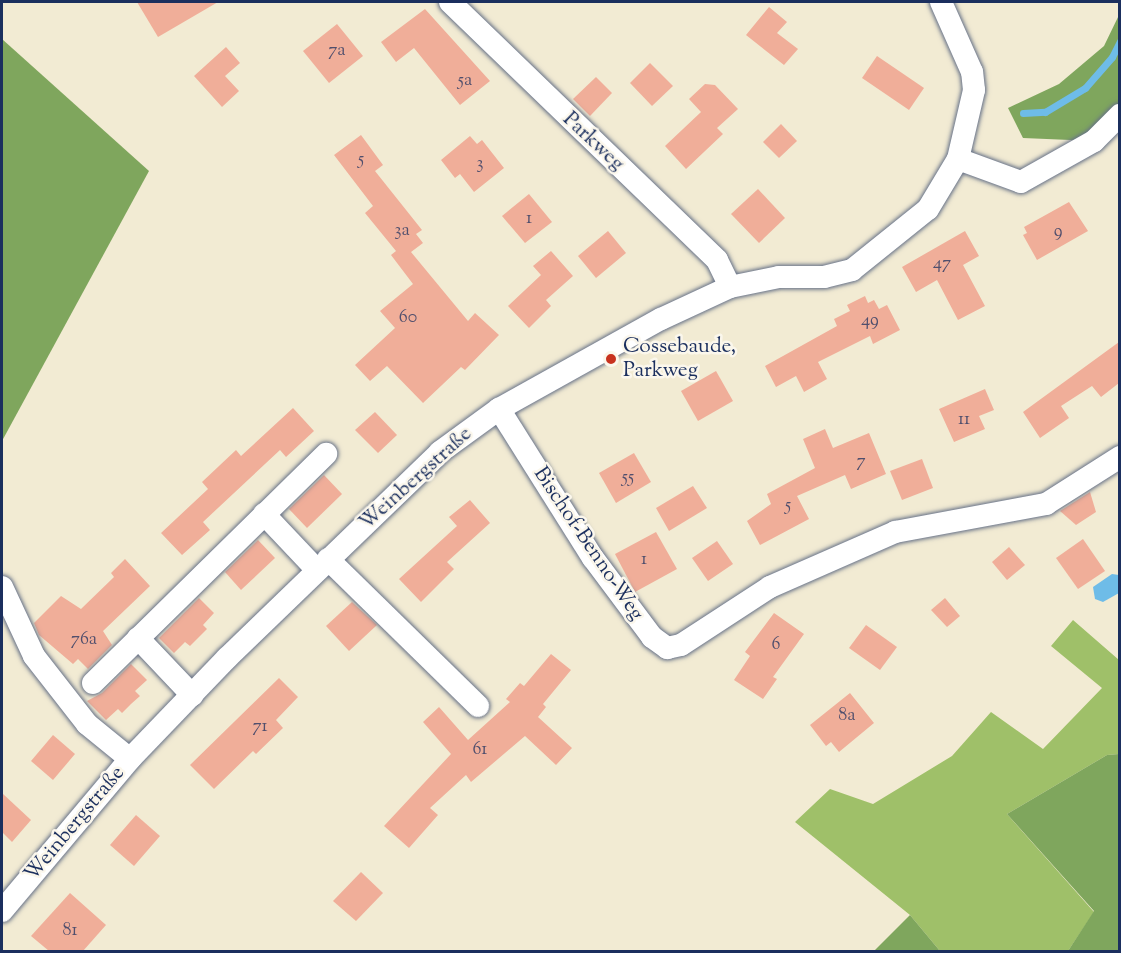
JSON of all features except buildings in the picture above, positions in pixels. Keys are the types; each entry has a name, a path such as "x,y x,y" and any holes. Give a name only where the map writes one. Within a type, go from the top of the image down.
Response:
{"street":[{"name":"Weinbergstraße","path":"2,911 130,759 192,694 440,452 499,409 661,319 730,287 779,277 824,277 852,270 928,210 958,159 974,90 972,72 941,2"},
{"name":"Parkweg","path":"464,7 717,260 730,287"},
{"path":"958,159 1021,182 1094,141 1119,115"},
{"name":"Bischof-Benno-Weg","path":"499,409 592,558 652,637 668,648 681,645 770,587 895,532 1046,504 1119,457"},
{"path":"93,683 326,454"},
{"path":"264,514 478,706"},
{"path":"2,587 34,656 87,723 130,759"},
{"path":"138,638 192,694"}],"green space":[{"path":"1119,15 1119,120 1094,141 1023,138 1008,108 1059,84 1104,46"},
{"path":"2,39 149,171 2,441"},
{"path":"1073,620 1119,660 1119,754 1107,755 1007,814 1094,912 1068,951 940,951 910,915 795,822 830,789 873,804 952,756 991,712 1043,749 1102,688 1051,646"},
{"path":"1119,754 1119,951 1068,951 1094,911 1007,814 1107,755"},
{"path":"910,915 940,951 874,951"}],"water":[{"path":"1112,574 1119,575 1119,593 1103,602 1095,599 1093,587"}],"waterway":[{"path":"1023,113 1045,112 1085,88 1112,57 1120,41"}],"place":[{"name":"Cossebaude, Parkweg","path":"611,359"}]}
